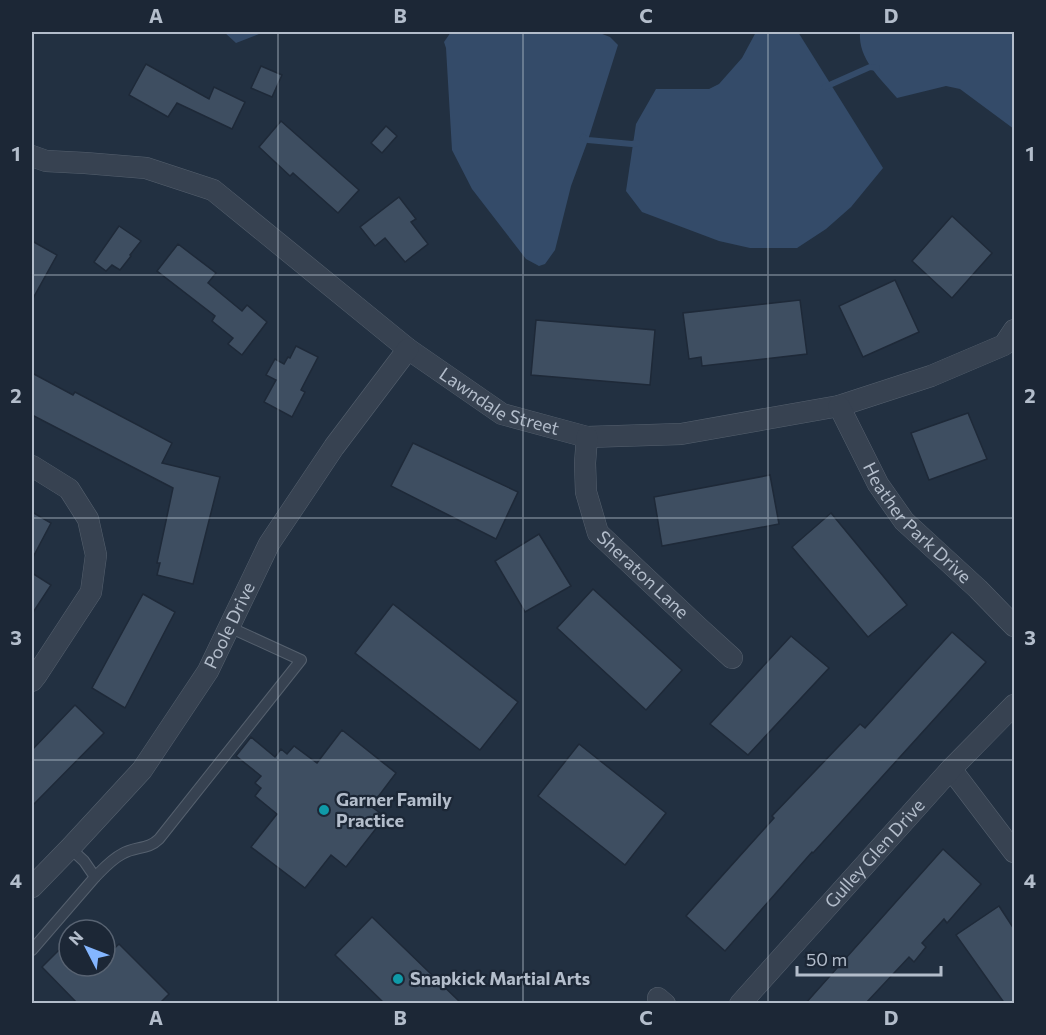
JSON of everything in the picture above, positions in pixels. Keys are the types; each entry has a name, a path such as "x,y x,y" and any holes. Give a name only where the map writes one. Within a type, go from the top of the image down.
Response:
{"street":[{"name":"Lawndale Street","path":"32,156 46,161 146,168 213,190 408,349 502,414 587,437 681,434 839,406 931,376 1004,345 1014,330"},
{"name":"Poole Drive","path":"32,887 142,770 208,671 269,544 334,447 408,349"},
{"name":"Heather Park Drive","path":"839,406 878,484 904,521 978,589 1014,626"},
{"name":"Sheraton Lane","path":"587,437 586,492 598,533 732,657"},
{"path":"32,466 69,489 88,519 96,555 92,592 32,681"},
{"name":"Gulley Glen Drive","path":"740,1004 951,769 1014,705"},
{"path":"951,769 1014,852"}],"lane":[{"path":"32,950 95,877 112,861 124,852 152,845 159,839 301,660 230,627"},
{"path":"70,848 84,861 95,877"}],"water":[{"path":"224,32 264,32 236,43"},
{"path":"451,32 597,32 610,37 618,45 571,186 555,250 545,264 539,266 526,259 472,189 452,150 444,42"},
{"path":"756,32 798,32 883,168 851,207 826,229 797,248 750,248 719,241 642,212 626,191 636,124 656,89 709,89 719,84 742,58"},
{"path":"860,32 1014,32 1014,129 960,89 946,86 897,98 871,68 860,42"}],"building":[{"path":"146,64 209,99 214,87 245,102 232,129 177,103 168,117 129,95"},
{"path":"261,66 282,75 272,97 251,88"},
{"path":"281,121 359,190 338,213 293,173 290,176 259,147"},
{"path":"386,126 397,136 382,153 371,143"},
{"path":"399,197 416,219 411,222 428,244 405,262 385,238 375,246 360,227"},
{"path":"952,216 992,253 952,298 912,261"},
{"path":"119,226 141,241 120,270 112,265 106,271 94,262"},
{"path":"32,241 57,255 32,300"},
{"path":"178,244 216,273 208,283 242,311 247,305 267,322 242,355 228,344 233,338 212,321 215,316 157,271"},
{"path":"895,280 919,332 863,357 839,306"},
{"path":"800,300 807,354 702,366 701,357 689,359 683,313"},
{"path":"536,320 655,330 650,385 531,375"},
{"path":"296,346 318,357 301,390 305,392 292,417 264,402 276,380 266,375 275,359 284,364"},
{"path":"32,373 73,395 75,392 172,443 162,463 220,477 193,584 157,575 160,563 157,563 173,488 32,415"},
{"path":"968,413 987,459 929,480 911,433"},
{"path":"413,443 518,492 496,539 391,486"},
{"path":"770,475 779,524 662,546 654,497"},
{"path":"32,512 51,523 32,559"},
{"path":"831,513 907,605 868,637 792,547"},
{"path":"539,534 571,586 525,612 495,561"},
{"path":"32,573 51,585 32,614"},
{"path":"593,589 682,670 646,710 557,628"},
{"path":"143,594 175,612 125,708 92,688"},
{"path":"393,604 518,702 480,750 355,653"},
{"path":"952,632 986,662 725,951 686,916 774,818 772,816 860,724 865,728"},
{"path":"791,636 829,668 748,755 710,724"},
{"path":"75,705 104,733 32,806 32,750"},
{"name":"Garner Family Practice","path":"342,730 396,773 371,806 385,817 346,867 331,855 305,888 251,847 277,814 255,796 261,788 255,783 261,776 236,756 251,737 275,757 281,749 287,754 294,746 317,763"},
{"path":"579,744 666,813 625,865 538,796"},
{"path":"943,849 981,884 947,923 944,919 922,943 926,947 914,962 909,957 865,1004 805,1004"},
{"path":"999,906 1014,929 1014,1004 1005,1004 956,935"},
{"name":"Snapkick Martial Arts","path":"372,917 462,1004 385,1004 335,955"},
{"path":"119,944 169,994 159,1004 78,1004 42,967 57,952 57,978 117,978 117,946"}],"waterway":[{"path":"825,87 870,67 877,68"},
{"path":"583,137 588,140 637,143"}],"place":[{"name":"Garner Family Practice","path":"324,810"},
{"name":"Snapkick Martial Arts","path":"398,979"}]}
